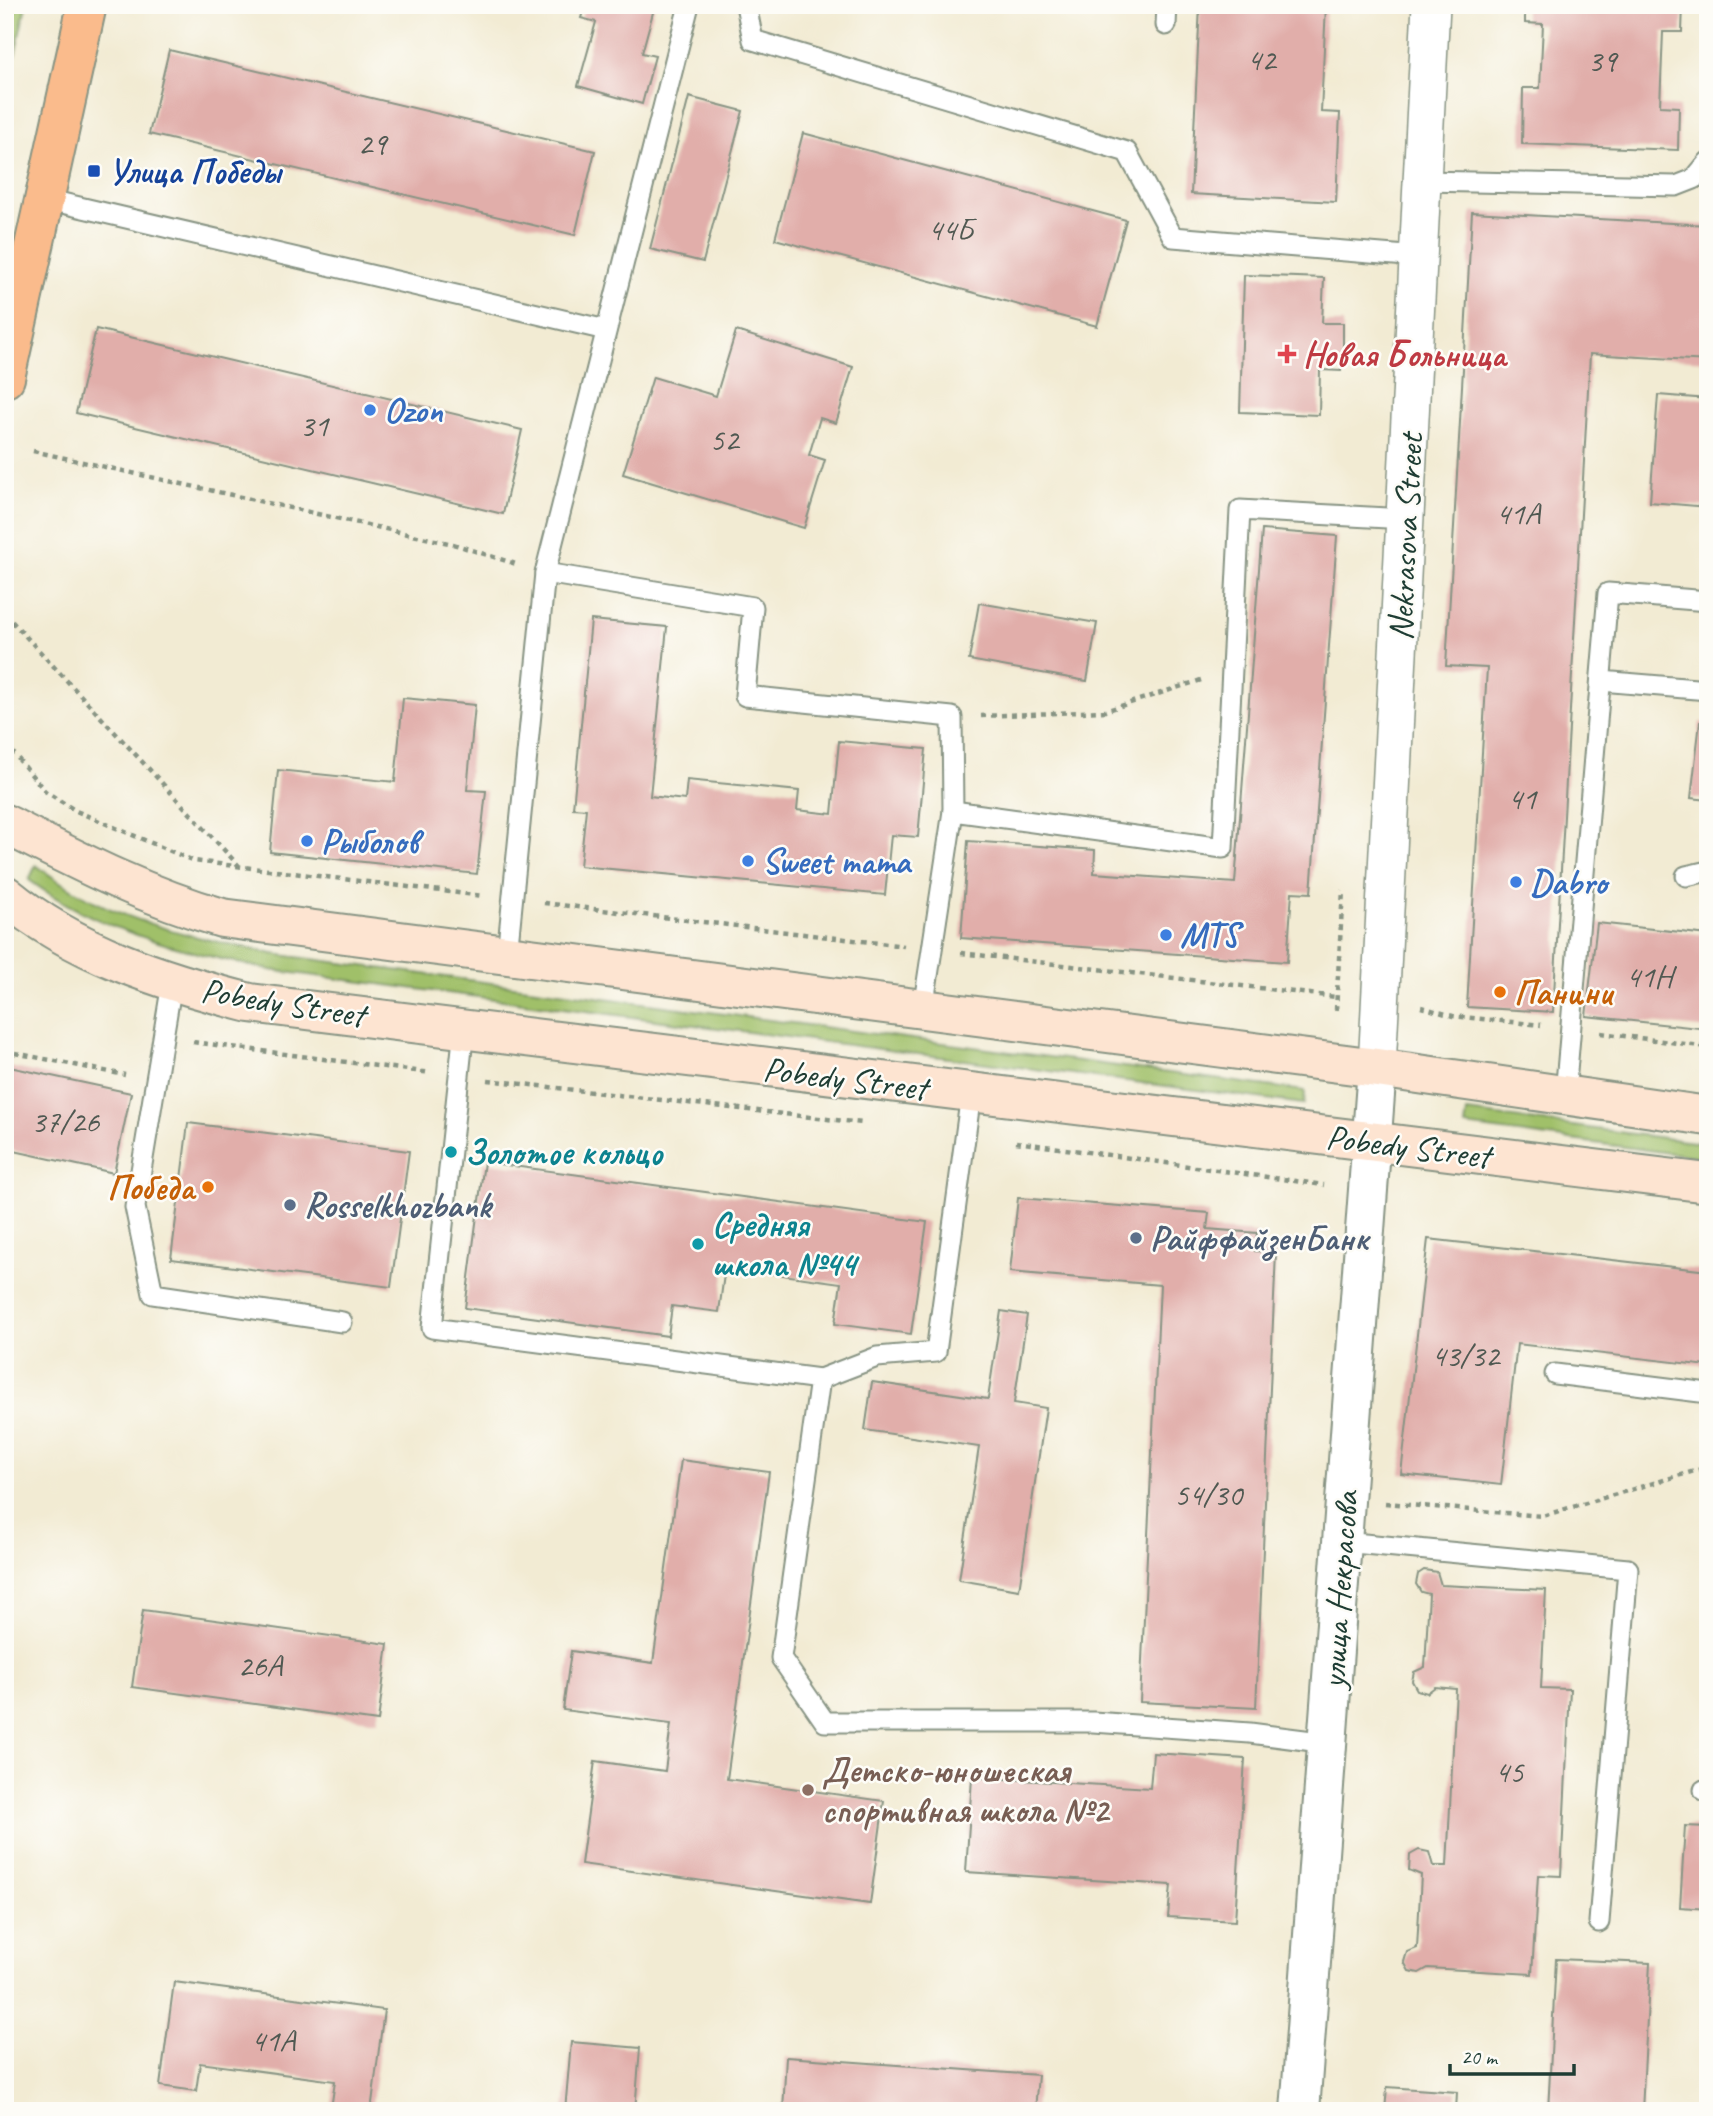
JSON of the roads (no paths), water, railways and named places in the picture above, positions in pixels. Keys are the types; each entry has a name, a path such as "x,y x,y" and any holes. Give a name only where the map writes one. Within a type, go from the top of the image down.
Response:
{"main road":[{"path":"5,378 87,5"},
{"name":"Pobedy Street","path":"5,824 109,878 167,902 222,918 1377,1069 1708,1115"},
{"name":"Pobedy Street","path":"5,895 27,913 82,944 172,983 250,1003 1708,1183"}],"street":[{"name":"Nekrasova Street","path":"1377,1069 1432,5"},
{"name":"улица Некрасова","path":"1300,2111 1377,1069"}],"lane":[{"path":"507,955 545,573 689,5"},
{"path":"746,5 754,40 1127,152 1173,237 1419,257"},
{"path":"1423,181 1676,186 1694,179 1708,162"},
{"path":"45,199 606,330"},
{"path":"953,811 1223,848 1240,510 1406,519"},
{"path":"545,573 753,607 746,696 952,717 953,811 923,1009"},
{"path":"1565,1095 1608,593 1708,601"},
{"path":"1601,681 1708,690"},
{"path":"1686,876 1708,871"},
{"path":"172,983 135,1207 153,1294 342,1322"},
{"path":"464,1029 432,1328 820,1379 877,1357 936,1352 971,1094"},
{"path":"1555,1374 1708,1393"},
{"path":"820,1379 781,1658 825,1722 1093,1722 1250,1733 1328,1743"},
{"path":"1343,1542 1628,1569 1599,1922"}],"place":[{"name":"Улица Победы","path":"94,171"},
{"name":"Новая Больница","path":"1287,354"},
{"name":"Ozon","path":"370,410"},
{"name":"Рыболов","path":"307,841"},
{"name":"Sweet mama","path":"748,861"},
{"name":"Dabro","path":"1516,882"},
{"name":"MTS","path":"1166,935"},
{"name":"Панини","path":"1500,992"},
{"name":"Золотое кольцо","path":"451,1152"},
{"name":"Победа","path":"208,1187"},
{"name":"Rosselkhozbank","path":"290,1205"},
{"name":"РайффайзенБанк","path":"1136,1238"},
{"name":"Средняя школа №44","path":"698,1244"},
{"name":"Детско-юношеская спортивная школа №2","path":"808,1790"}]}
